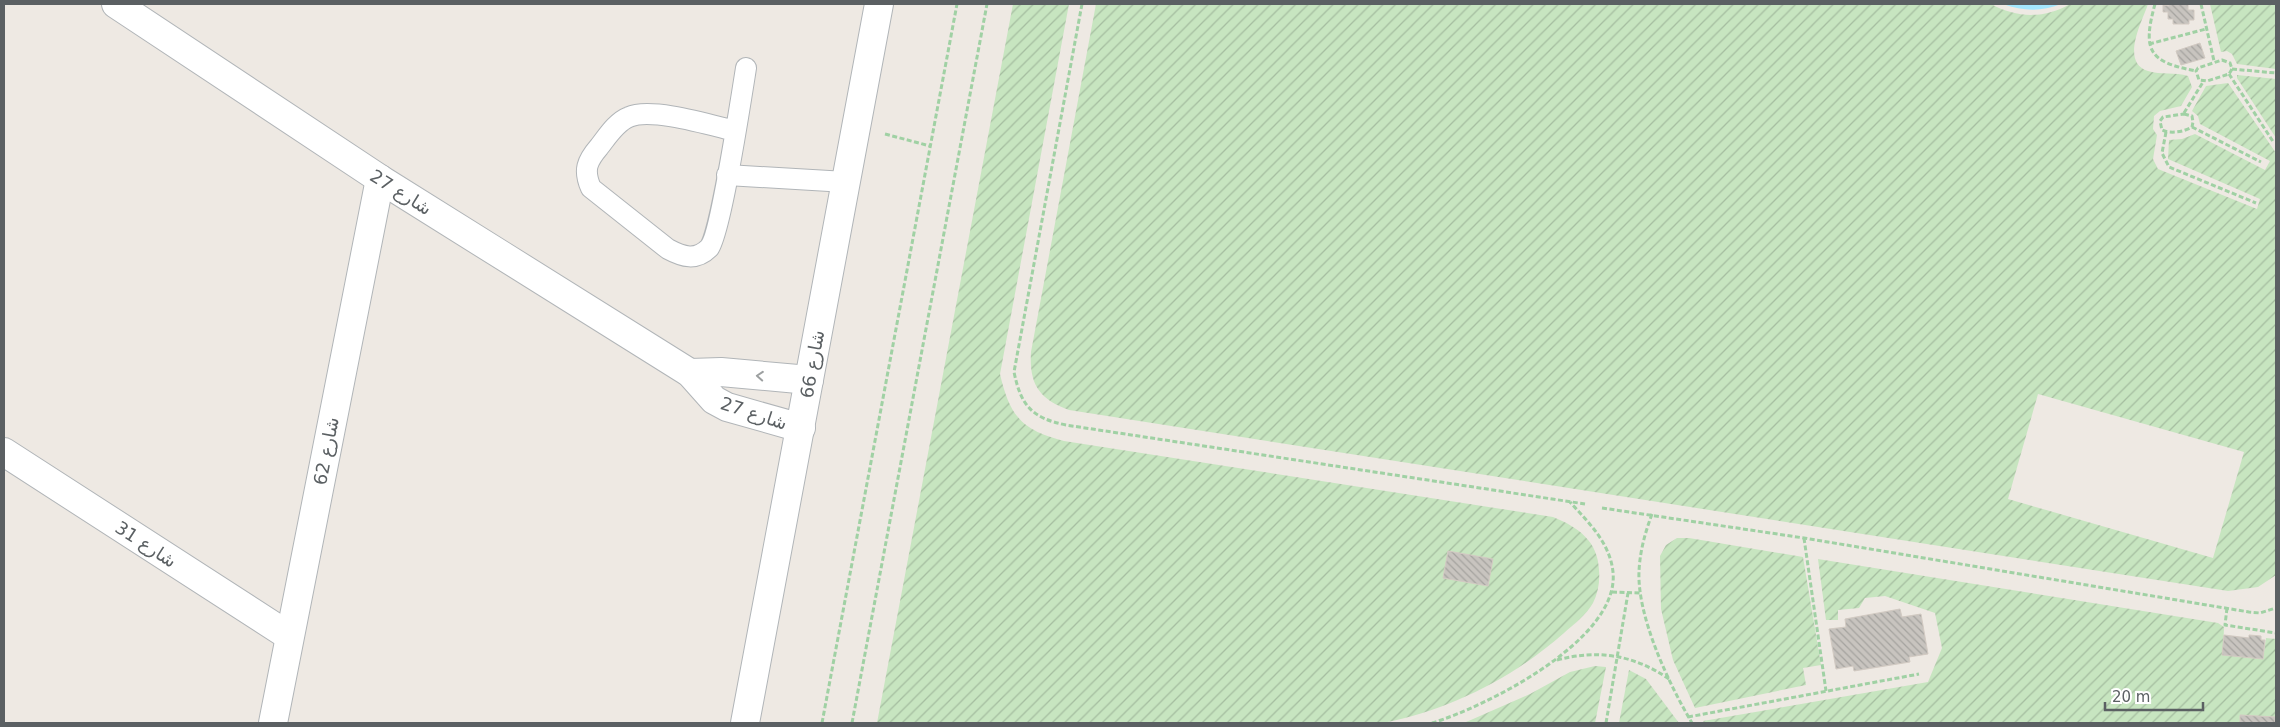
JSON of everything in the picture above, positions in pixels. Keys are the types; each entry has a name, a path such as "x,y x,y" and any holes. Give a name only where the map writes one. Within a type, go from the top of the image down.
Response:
{"street":[{"name":"شارع 27","path":"116,4 380,179 690,373 714,400 727,407 801,428"},
{"name":"شارع 66","path":"745,723 879,4"},
{"name":"شارع 62","path":"273,723 380,179"},
{"name":"شارع 27","path":"690,373 721,372 809,380"},
{"name":"شارع 31","path":"4,452 289,636"}],"lane":[{"path":"735,130 640,113 627,117 616,126 587,162 585,176 590,188 668,249 682,257 698,256 711,247 716,232 727,175 735,130 746,68"},
{"path":"727,175 846,182"}],"path":[{"path":"822,723 957,4"},
{"path":"852,723 987,4"},
{"path":"1082,4 1014,372 1018,392 1029,409 1046,421 1066,425 1585,504"},
{"path":"2155,4 2148,33 2149,44 2161,61 2170,66 2196,72"},
{"path":"2201,4 2214,61"},
{"path":"2149,44 2206,29"},
{"path":"2196,72 2201,65 2214,61 2226,60 2232,69"},
{"path":"2232,69 2276,73"},
{"path":"2184,114 2203,82 2229,74 2232,69"},
{"path":"2196,72 2203,82"},
{"path":"2229,74 2274,143"},
{"path":"2166,132 2160,125 2163,117 2184,114 2192,116 2192,128"},
{"path":"856,127 930,146"},
{"path":"2166,132 2192,128 2261,162"},
{"path":"2166,132 2162,154 2169,167 2256,203"},
{"path":"1432,723 1478,705 1516,684 1554,660 1583,637 1595,624 1612,592 1614,574 1610,556 1602,539 1570,502"},
{"path":"1602,508 1804,538 2226,608 2260,613 2276,608"},
{"path":"1652,514 1640,553 1640,594 1646,618 1671,680 1692,723"},
{"path":"1804,538 1826,691"},
{"path":"1612,592 1640,594"},
{"path":"1606,723 1628,593"},
{"path":"2226,608 2225,625 2276,633"},
{"path":"1554,660 1596,653 1618,656 1655,669 1671,680"},
{"path":"1688,717 1919,674"}],"green space":[{"path":"1013,4 1069,4 1000,374 1008,401 1020,420 1038,432 1064,441 1553,517 1571,525 1591,543 1598,560 1599,570 1595,599 1576,623 1524,664 1502,678 1456,701 1432,710 1383,723 877,723","holes":["1448,551 1492,559 1488,586 1443,578"]},
{"path":"1096,4 1991,4 2010,12 2030,15 2051,12 2070,4 2148,4 2135,41 2135,59 2140,66 2148,71 2188,76 2192,87 2181,106 2160,111 2154,116 2153,129 2157,135 2153,159 2158,169 2257,209 2260,199 2168,159 2169,140 2182,139 2195,134 2265,170 2270,161 2200,124 2198,116 2192,111 2206,86 2228,83 2276,153 2276,575 2258,587 2228,591 1069,410 1050,401 1038,389 1032,373 1031,352","holes":["2038,394 2244,452 2213,558 2008,499"]},
{"path":"2210,4 2276,4 2276,69 2237,64 2232,54 2227,51 2221,52"},
{"path":"2237,75 2276,79 2276,138 2237,78"},
{"path":"1677,538 1689,538 1803,557 1821,665 1803,668 1806,685 1695,708 1673,660 1661,609 1660,556 1666,545"},
{"path":"1818,559 2218,623 2224,627 2223,655 2263,659 2266,638 2276,639 2276,723 2275,717 2241,715 2240,723 1705,723 1703,721 1928,682 1942,648 1935,613 1885,596 1865,598 1859,608 1838,610 1838,620 1826,620"},
{"path":"1595,666 1606,667 1595,723 1464,723 1530,694 1570,672"},
{"path":"1629,670 1646,679 1679,723 1619,723"}],"water":[{"path":"2003,4 2061,4 2032,10"}],"building":[{"path":"2169,4 2188,4 2188,10 2194,10 2194,20 2189,20 2189,24 2173,24 2173,19 2168,19 2168,12 2163,12 2163,5 2169,6"},
{"path":"2200,43 2205,58 2181,65 2176,51"},
{"path":"1448,551 1493,559 1488,586 1443,578"},
{"path":"1900,609 1902,617 1921,614 1928,654 1909,657 1910,662 1854,671 1853,666 1836,669 1829,629 1846,627 1845,619"},
{"path":"2224,635 2249,638 2249,635 2261,636 2261,640 2265,640 2263,659 2222,655"},
{"path":"2240,715 2275,717 2275,723 2240,723"}]}
